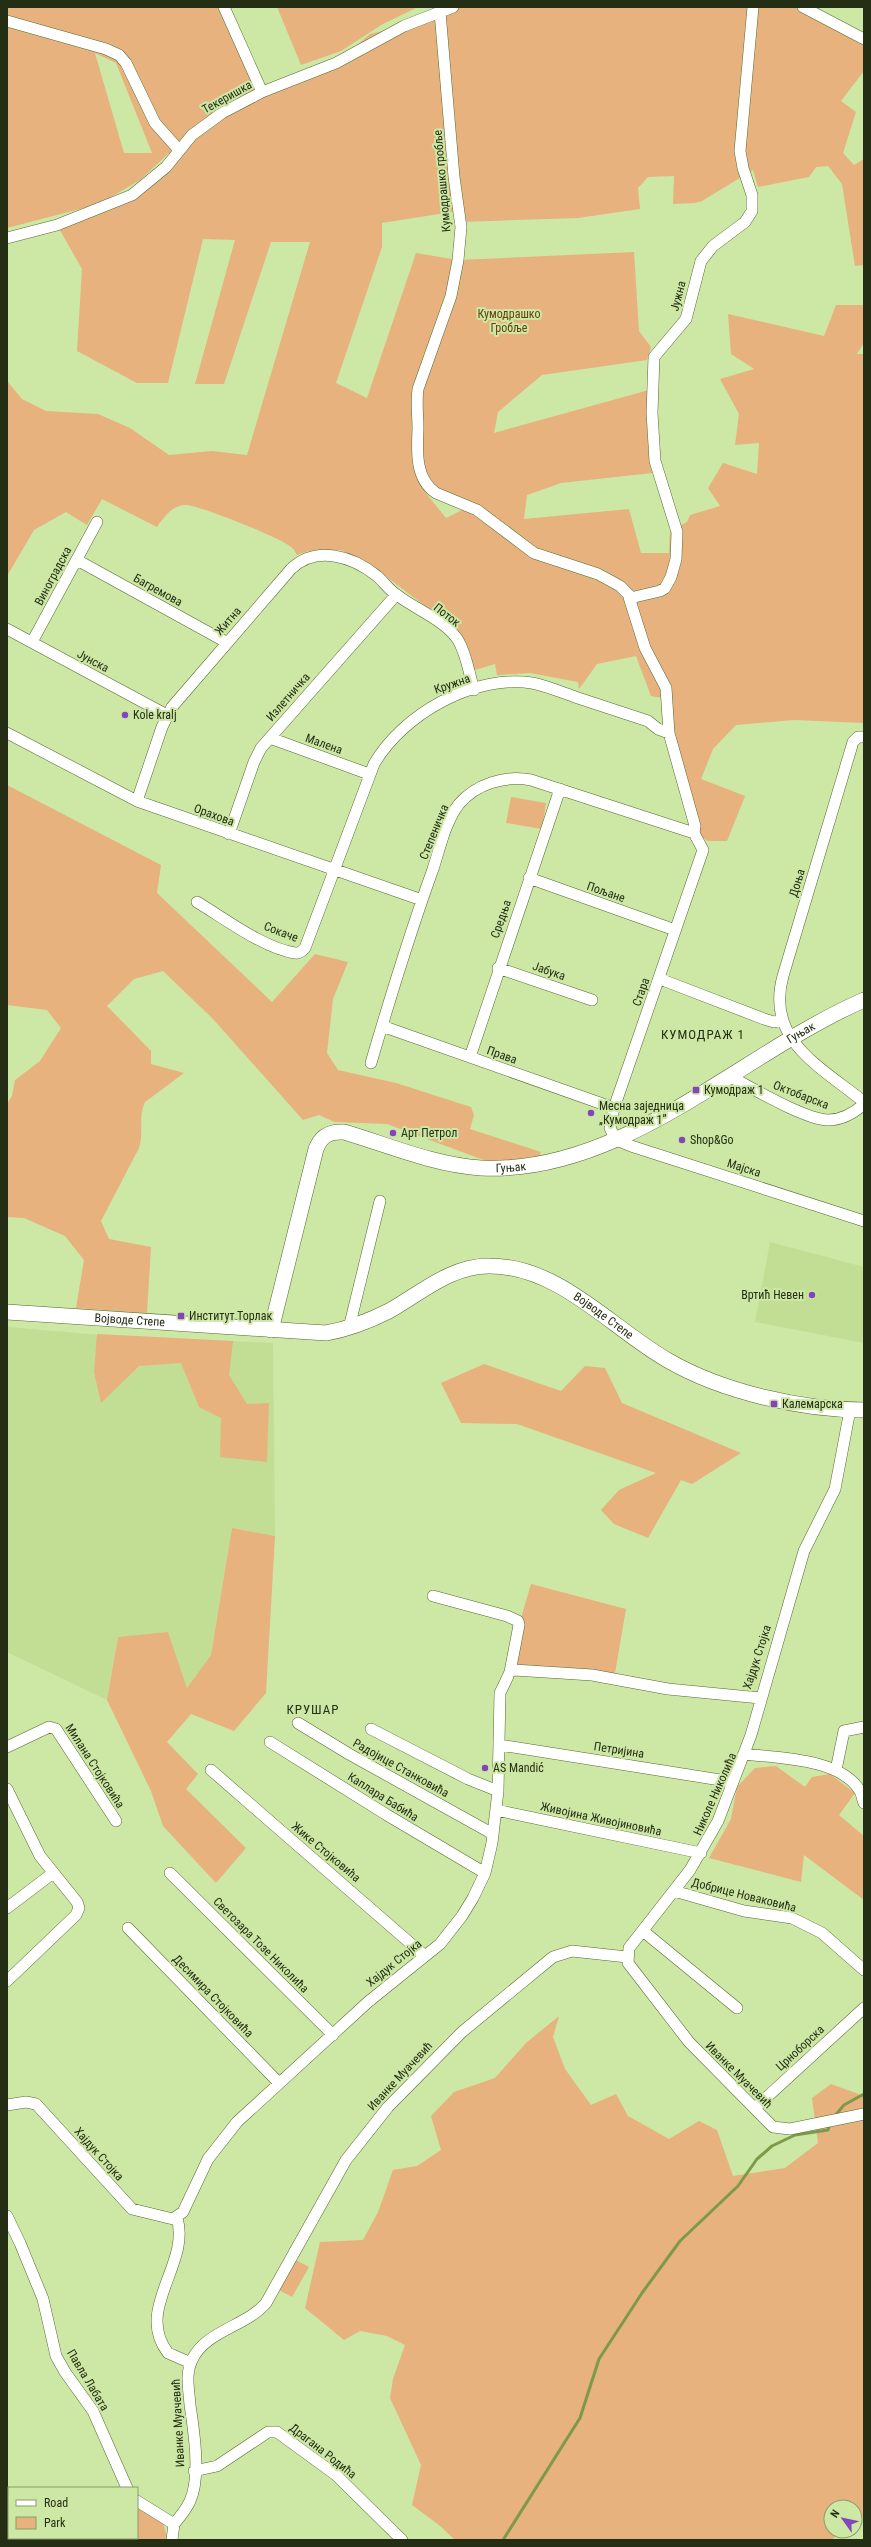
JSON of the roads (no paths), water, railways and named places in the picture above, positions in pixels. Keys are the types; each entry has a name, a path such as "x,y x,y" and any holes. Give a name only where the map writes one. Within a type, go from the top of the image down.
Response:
{"street":[{"path":"224,7 262,92"},
{"name":"Текеришка","path":"7,238 57,225 132,195 152,181 179,150 205,124 262,92 336,63 404,26 452,7"},
{"name":"Јужна","path":"630,598 660,591 665,588 672,577 677,547 677,532 655,461 652,413 654,357 679,329 690,311 701,261 714,246 745,222 752,211 752,195 743,168 740,151 753,7"},
{"path":"803,7 864,40"},
{"name":"Кумодрашко гробље","path":"440,12 454,177 461,227 458,260 451,296 418,389 416,404 418,462 431,489 477,510 534,552 598,574 614,582 630,598"},
{"path":"7,21 106,49 118,55 129,68 156,123 179,150"},
{"name":"Виноградска","path":"32,642 97,522"},
{"name":"Житна","path":"137,801 167,715 226,642 291,568 303,558 329,555 350,560 379,577 396,595"},
{"name":"Багремова","path":"77,560 226,642"},
{"name":"Поток","path":"396,595 453,634 465,657 474,690"},
{"name":"Излетничка","path":"229,834 254,762 270,738 396,595"},
{"path":"630,598 645,648 666,688 669,732 695,826 694,833"},
{"name":"Јунска","path":"7,629 167,715"},
{"name":"Кружна","path":"334,870 369,774 389,742 420,714 438,702 474,690 501,684 531,683 648,721 658,729 669,732"},
{"name":"Орахова","path":"7,733 137,801 422,900"},
{"name":"Доња","path":"791,1038 782,1020 778,1004 780,986 853,742 861,737"},
{"name":"Малена","path":"270,738 369,774"},
{"name":"Степеничка","path":"371,1063 422,900 448,827 455,811 466,797 484,785 513,778 530,780 694,833"},
{"name":"Средња","path":"470,1057 498,968 560,789"},
{"name":"Стара","path":"616,1140 610,1128 614,1108 703,853 702,845 694,833"},
{"name":"Сокаче","path":"197,902 268,944 298,953 305,948 334,870"},
{"name":"Пољане","path":"529,878 675,930"},
{"name":"Јабука","path":"498,968 592,1000"},
{"name":"Гуњак","path":"660,979 764,1019 774,1022 782,1020"},
{"name":"Гуњак","path":"271,1330 316,1149 320,1141 329,1133 344,1132 432,1160 480,1168 525,1167 556,1162 616,1140 729,1076 791,1038 864,1000"},
{"name":"Права","path":"382,1026 614,1108"},
{"name":"Октобарска","path":"729,1076 781,1103 822,1119 836,1119 848,1115 864,1103 798,1048 791,1038"},
{"name":"Мајска","path":"616,1140 864,1221"},
{"path":"349,1328 380,1201"},
{"name":"Војводе Степе","path":"7,1312 326,1333 349,1328 389,1310 461,1270 482,1266 506,1268 542,1278 560,1287 656,1354 696,1375 736,1389 768,1397 857,1410"},
{"name":"Хајдук Стојка","path":"510,1672 514,1670 592,1675 668,1689 760,1698 804,1552 835,1489 857,1410"},
{"name":"Хајдук Стојка","path":"7,2105 26,2102 36,2104 132,2209 169,2218 177,2218 183,2212 196,2182 224,2138 279,2083 368,2002 440,1944 462,1916 485,1873 493,1834 498,1791 500,1693 510,1672 519,1625 518,1621 507,1616 433,1596"},
{"path":"744,1754 760,1698"},
{"name":"Радојице Станковића","path":"298,1723 349,1754 493,1834"},
{"name":"Милана Стојковића","path":"7,1747 49,1727 56,1729 116,1821"},
{"path":"836,1770 844,1731 864,1727"},
{"path":"372,1729 468,1779 498,1791"},
{"name":"Каплара Бабића","path":"270,1742 411,1830 485,1873"},
{"name":"Петријина","path":"500,1745 733,1782"},
{"name":"Николе Николића","path":"626,1957 629,1948 643,1932 701,1853 718,1822 744,1754 813,1763 836,1770 862,1790 864,1803"},
{"name":"Жике Стојковића","path":"211,1770 425,1956"},
{"path":"7,1789 11,1806 40,1856 77,1902 79,1911 7,1981"},
{"name":"Живојина Живојиновића","path":"496,1810 701,1853"},
{"path":"7,1908 53,1873"},
{"name":"Светозара Тозе Николића","path":"170,1873 332,2035"},
{"name":"Добрице Новаковића","path":"674,1891 744,1911 792,1918 822,1933 864,1970"},
{"name":"Десимира Стојковића","path":"128,1928 279,2083"},
{"path":"643,1932 737,2008"},
{"name":"Иванке Муачевић","path":"174,2524 191,2499 194,2471 194,2430 188,2382 191,2363 196,2352 205,2344 258,2311 266,2303 346,2160 388,2107 442,2051 553,1957 572,1951 626,1957 628,1963 644,1985 689,2042 777,2129 807,2126 864,2114"},
{"name":"Црноборска","path":"755,2108 864,2008"},
{"name":"Павла Лабата","path":"7,2216 43,2299 58,2359 93,2411 127,2487"},
{"path":"177,2218 180,2232 178,2244 157,2310 158,2333 168,2353 191,2363"},
{"name":"Драгана Родића","path":"194,2471 217,2466 268,2432 278,2432 336,2475 402,2540"},
{"path":"138,2502 174,2524 172,2540"}],"waterway":[{"path":"834,2117 844,2105 864,2094"},
{"path":"503,2540 580,2418 599,2359 642,2293 680,2241 738,2186 757,2159 772,2146 795,2135 828,2130 830,2124"}],"place":[{"name":"Kole kralj","path":"125,715"},
{"name":"Кумодраж 1","path":"696,1090"},
{"name":"Месна заједница „Кумодраж 1”","path":"591,1113"},
{"name":"Арт Петрол","path":"393,1133"},
{"name":"Shop&Go","path":"682,1140"},
{"name":"Вртић Невен","path":"812,1295"},
{"name":"Институт Торлак","path":"181,1316"},
{"name":"Калемарска","path":"774,1404"},
{"name":"AS Mandić","path":"485,1768"}],"district":[{"name":"КУМОДРАЖ 1","path":"703,1034"},
{"name":"КРУШАР","path":"313,1709"}],"park label":[{"name":"Кумодрашко Гробље","path":"509,321"}]}
